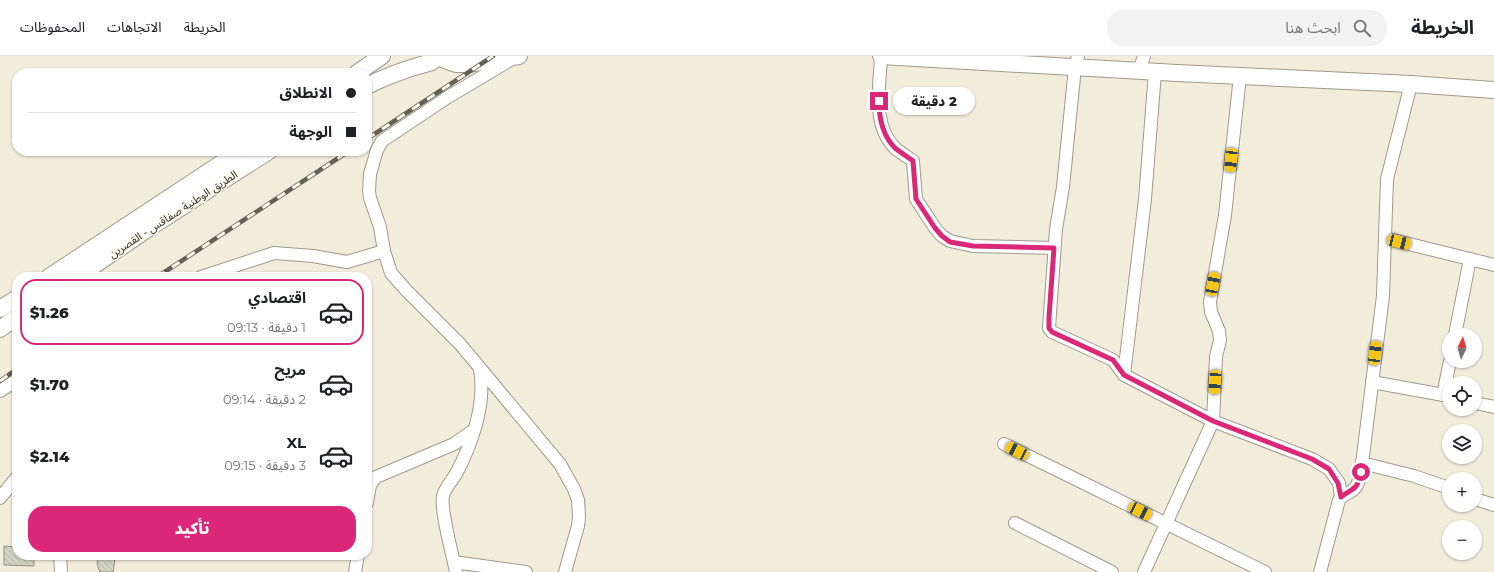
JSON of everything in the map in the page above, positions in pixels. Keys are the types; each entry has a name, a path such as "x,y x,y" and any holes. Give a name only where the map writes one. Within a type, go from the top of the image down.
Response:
{"main road":[{"path":"364,68 382,56"},
{"path":"372,83 435,58 456,64 468,64 479,58 518,56"},
{"path":"881,56 1077,62 1146,66 1240,76 1411,84 1494,90"},
{"name":"الطريق الوطنية صفاقس - القصرين","path":"226,169 236,156"},
{"name":"الطريق الوطنية صفاقس - القصرين","path":"58,272 145,221 226,169 257,156"},
{"name":"الطريق الوطنية صفاقس - القصرين","path":"82,272 145,221"},
{"path":"0,309 12,301"},
{"path":"0,329 12,321"}],"street":[{"path":"518,56 448,97 382,141 377,150 370,174 369,191 380,227 384,251 391,273 397,282 460,344 560,464 574,489 578,500 578,526 565,572"},
{"path":"881,56 879,114 883,128 895,148 913,161 916,199 942,236 950,242 973,246 1054,248"},
{"path":"1077,62 1063,187 1054,248 1049,328 1052,332 1113,360 1124,375 1213,421 1312,459 1329,469 1338,483 1341,497 1320,572"},
{"path":"1124,375 1145,199 1146,66"},
{"path":"1144,572 1213,421 1216,356 1220,340 1219,331 1210,308 1210,302 1225,215 1240,76"},
{"path":"1341,497 1355,488 1359,482 1383,296 1387,180 1411,84"},
{"path":"1385,238 1494,265"},
{"path":"216,272 274,253 313,256 347,262 384,251"},
{"path":"1456,328 1470,260"},
{"path":"480,368 482,393 480,408 474,430 462,462 443,496 445,520 455,567 526,572"},
{"path":"1372,382 1442,394"},
{"path":"0,391 12,383"},
{"path":"1482,404 1494,407"},
{"path":"372,482 376,477 454,444 474,430"},
{"path":"1004,444 1265,572"},
{"path":"1362,463 1414,476 1442,486"},
{"path":"0,498 12,483"},
{"path":"1482,501 1494,505"},
{"path":"1015,523 1112,572"},
{"path":"60,560 61,572"},
{"path":"355,572 357,560"}],"building":[{"path":"4,546 12,547 12,560 34,560 34,566 4,565"},
{"path":"98,560 115,560 113,572 100,572 97,564"}],"railway":[{"path":"372,136 493,56"},
{"path":"165,272 341,156"},
{"path":"0,381 12,373"}],"route":[{"path":"879,101 879,114 888,138 895,148 915,164 914,192 916,199 942,236 950,242 973,246 1054,248 1049,317 1049,328 1052,332 1113,360 1124,375 1213,421 1312,459 1329,469 1338,483 1341,497 1351,492 1355,488 1359,482 1361,472"}]}
